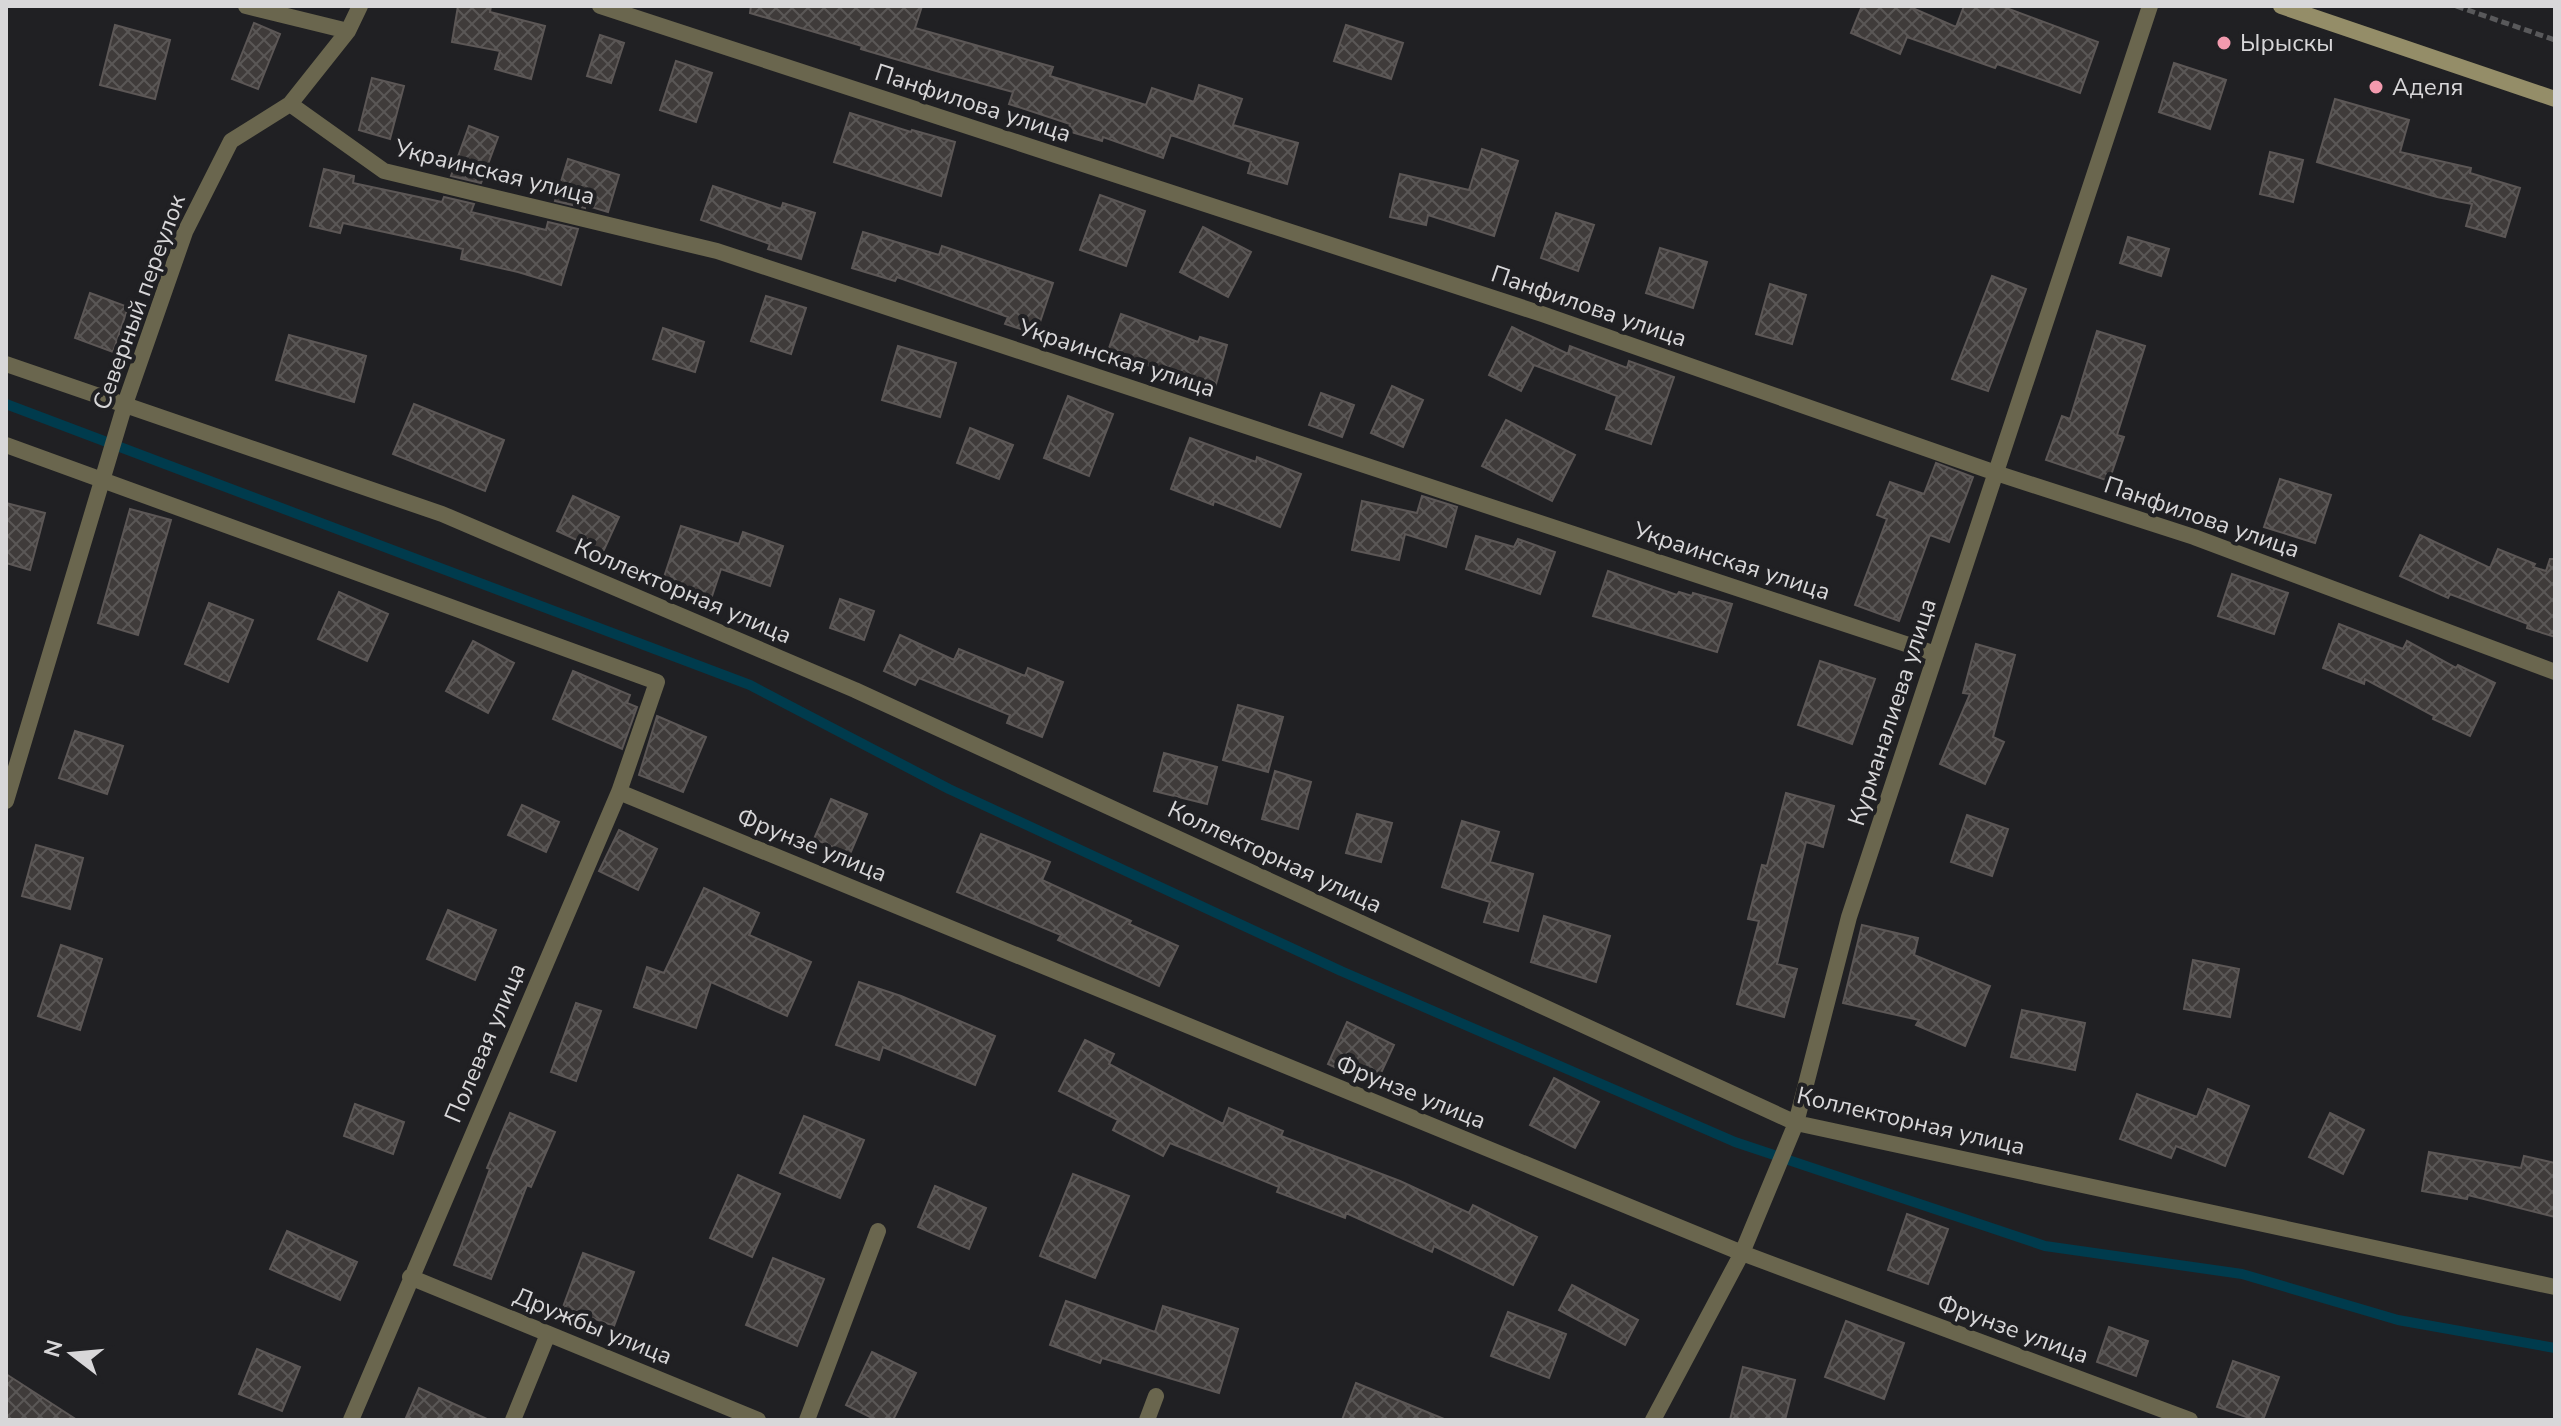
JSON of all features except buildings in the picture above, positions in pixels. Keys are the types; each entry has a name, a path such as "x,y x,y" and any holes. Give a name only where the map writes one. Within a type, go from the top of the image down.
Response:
{"main road":[{"path":"2281,6 2555,99"}],"street":[{"path":"246,6 348,31"},
{"name":"Северный переулок","path":"6,801 125,404 185,232 231,141 290,104 348,31 360,6"},
{"name":"Панфилова улица","path":"600,6 1542,314 1996,473 2194,537 2555,672"},
{"name":"Курманалиева улица","path":"1653,1420 1742,1253 1796,1123 1849,917 2150,6"},
{"name":"Украинская улица","path":"290,104 384,171 717,251 1936,654"},
{"name":"Коллекторная улица","path":"6,364 442,514 841,684 1796,1123 2555,1287"},
{"path":"6,445 102,481"},
{"name":"Полевая улица","path":"102,481 657,682 619,792 351,1420"},
{"name":"Фрунзе улица","path":"619,792 1742,1253 2190,1420"},
{"path":"807,1420 878,1231"},
{"name":"Дружбы улица","path":"410,1277 758,1420"},
{"path":"513,1420 548,1334"},
{"path":"1147,1420 1156,1396"}],"path":[{"path":"2456,6 2555,40"}],"waterway":[{"path":"6,404 750,685 949,789 1341,971 1735,1142 2045,1246 2242,1274 2398,1320 2555,1348"}],"place":[{"name":"Ырыскы","path":"2224,43"},
{"name":"Аделя","path":"2376,87"}]}
